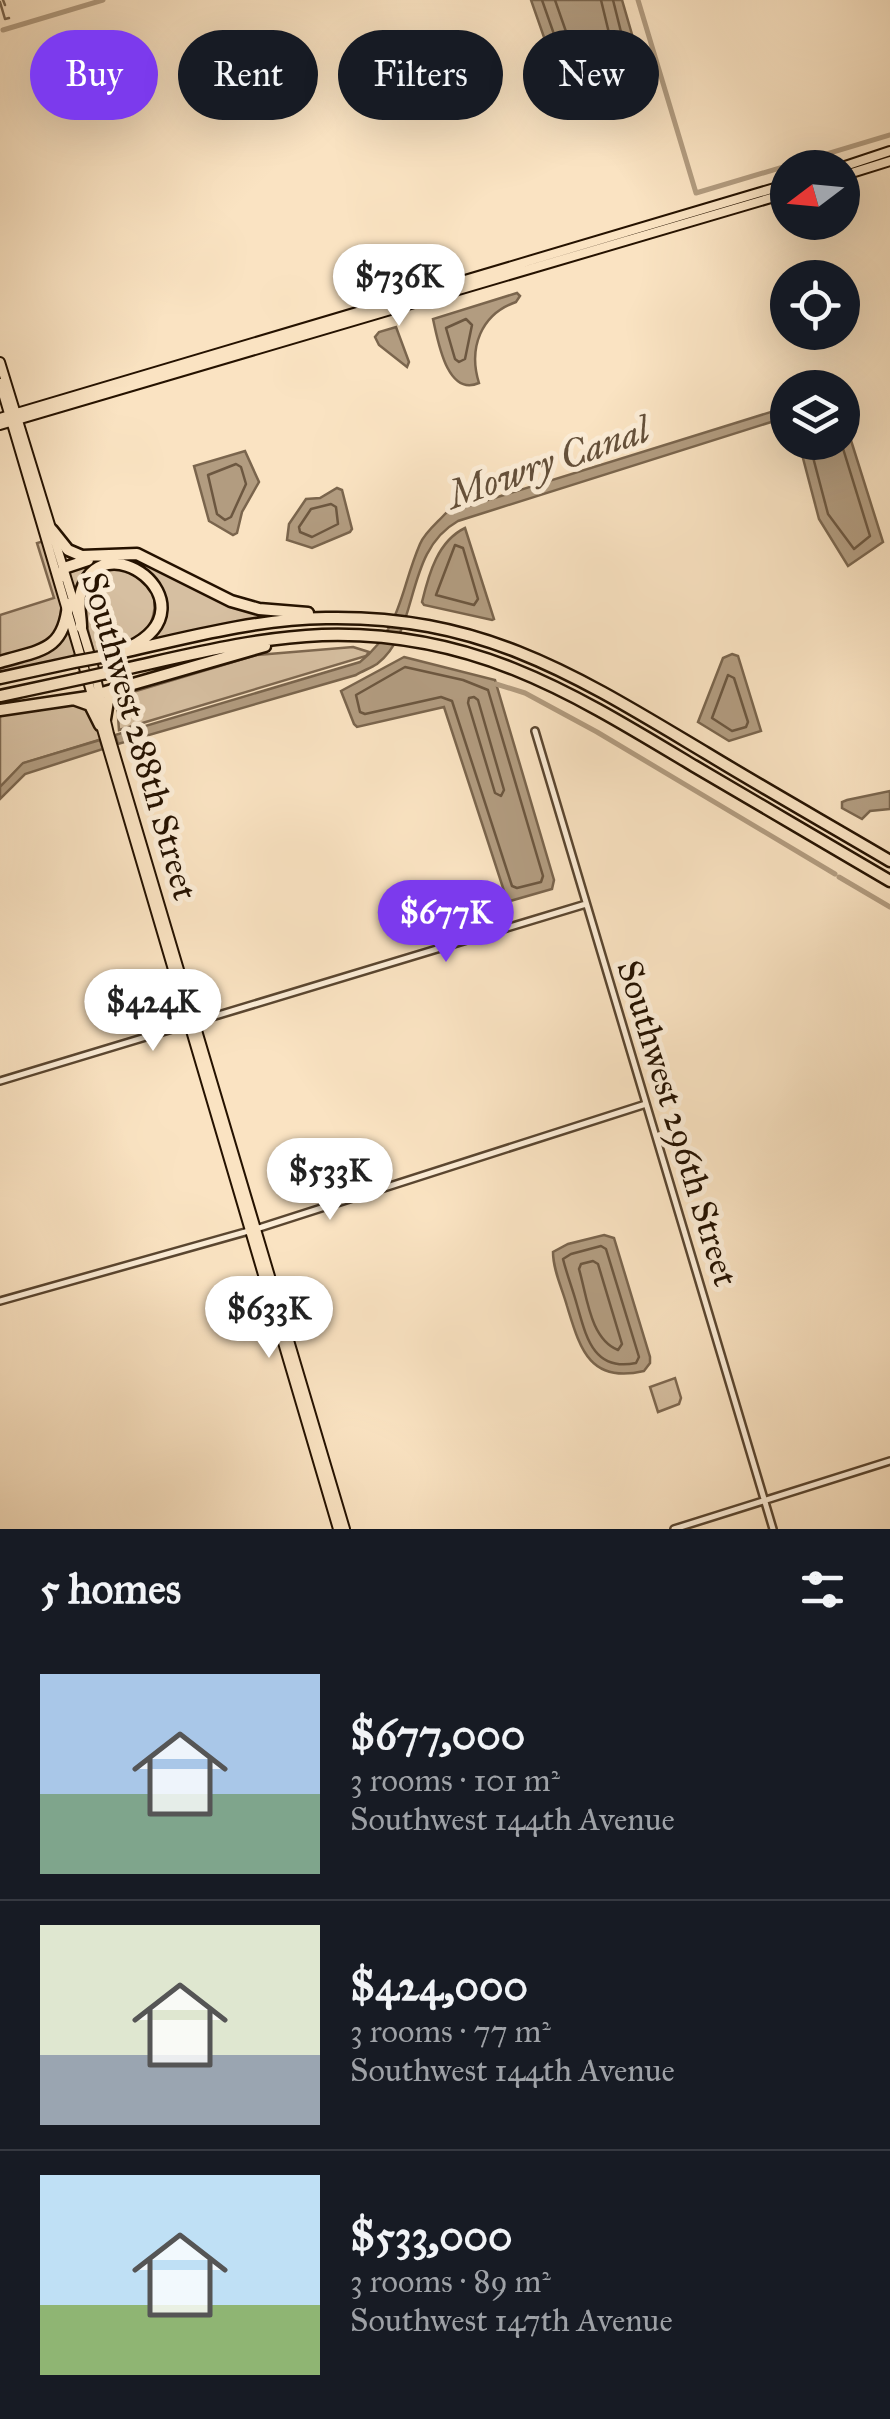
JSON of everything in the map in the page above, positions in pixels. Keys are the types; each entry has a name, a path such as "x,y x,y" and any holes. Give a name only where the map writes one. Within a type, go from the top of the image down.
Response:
{"highway":[{"path":"52,530 74,553 98,556 124,552 150,558 206,590 260,609 412,623 494,641 556,666 890,861"},
{"path":"62,573 98,556"},
{"path":"81,627 80,597 96,572 124,564 149,577 158,594 156,621 140,641 106,656"},
{"path":"0,662 53,644 66,625 68,604"},
{"path":"0,678 253,624 326,618 385,620"},
{"path":"0,710 75,700 258,648 347,635"},
{"path":"0,696 253,642 347,635 407,640 489,658 550,682 890,881"},
{"path":"103,722 108,701 118,689"},
{"path":"75,700 90,706 103,722"}],"main road":[{"path":"860,161 890,151"},
{"path":"860,170 890,161"},
{"path":"9,419 155,381 770,190"},
{"path":"708,212 770,197"},
{"path":"9,419 201,358 305,332"},
{"path":"155,381 196,365 201,358"},
{"name":"Southwest 288th Street","path":"0,362 9,419 52,530 68,604 97,693"},
{"name":"Southwest 288th Street","path":"0,383 81,627 103,722 342,1529"}],"street":[{"name":"Southwest 296th Street","path":"534,731 773,1529"},
{"path":"0,1080 586,904"},
{"path":"0,1301 253,1230 646,1104"},
{"path":"674,1529 890,1461"}],"shaded area":[{"path":"44,541 64,609 57,638 0,661 0,615 54,598 37,543"},
{"path":"132,556 206,593 291,615 143,643 158,625 156,581 145,570 125,562 95,571 77,603 66,569 103,557"},
{"path":"123,566 153,587 153,616 149,626 133,641 94,653 84,610 87,587 93,577 105,570"},
{"path":"69,620 79,656 0,673 0,664 44,651"},
{"path":"353,647 369,652 119,730 117,703 126,694 257,655"},
{"path":"83,704 93,715 102,739 24,763 0,787 0,712"},
{"path":"675,1378 679,1404 658,1412 650,1387"}],"water":[{"path":"531,0 622,0 631,30 541,30"},
{"path":"517,293 520,296 516,302 494,315 480,334 475,357 479,383 459,382 446,364 433,319"},
{"path":"396,327 409,362 407,367 379,345 375,337"},
{"name":"Mowry Canal","path":"770,412 770,422 458,521 428,552 391,649 377,664 356,675 118,744 115,735 360,662 384,636 422,540 446,513"},
{"path":"245,451 259,482 233,535 209,521 194,466"},
{"path":"803,460 857,460 883,542 848,566 819,519"},
{"path":"337,488 342,490 350,532 312,548 287,540 289,524 306,499 320,498"},
{"path":"465,528 492,620 422,602 441,549"},
{"path":"738,656 761,731 729,741 698,722 723,658"},
{"path":"404,657 495,680 554,880 552,889 510,901 506,897 444,707 357,727 354,724 341,691"},
{"path":"100,740 103,749 25,774 0,799 0,787 23,763"},
{"path":"890,791 890,809 870,811 862,819 842,808 842,802 847,800"},
{"path":"604,1235 614,1238 650,1357 644,1371 611,1372 590,1359 577,1336 556,1272 553,1252"}],"waterway":[{"path":"3,0 5,5"},
{"path":"3,30 103,0"},
{"path":"638,0 696,193 890,135"},
{"path":"0,2 5,19 9,18"},
{"path":"496,684 525,693 597,732 835,874"},
{"path":"839,877 890,907"}]}
